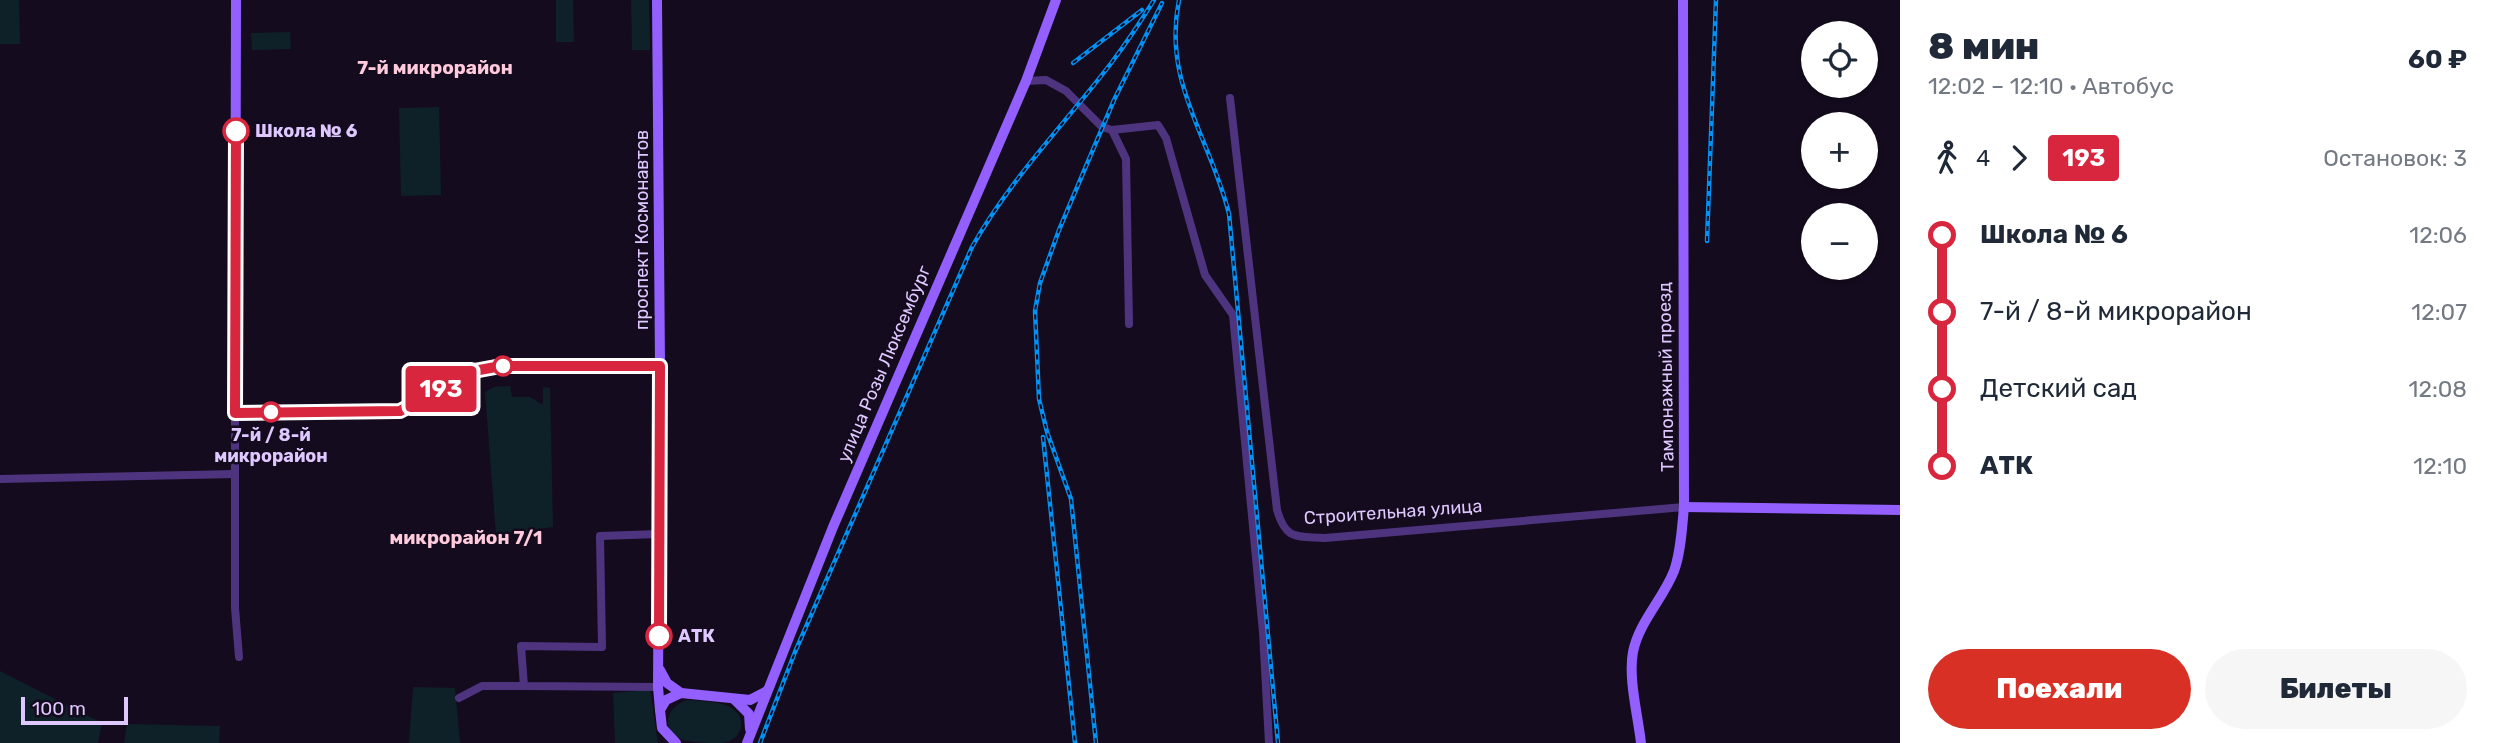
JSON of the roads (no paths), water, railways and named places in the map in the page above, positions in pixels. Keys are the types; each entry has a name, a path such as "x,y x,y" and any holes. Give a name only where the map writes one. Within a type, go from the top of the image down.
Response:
{"main road":[{"path":"236,0 235,413 400,411 474,371 501,366 660,366"},
{"name":"проспект Космонавтов","path":"657,0 660,366 657,687 662,728 676,743"},
{"name":"улица Розы Люксембург","path":"746,740 833,527 1026,82 1056,0"},
{"name":"Тампонажный проезд","path":"1642,743 1633,675 1633,653 1653,606 1674,570 1684,507 1683,0"},
{"name":"Строительная улица","path":"1684,507 1900,510"},
{"path":"659,669 667,683 681,693 750,700 767,691"},
{"path":"660,710 666,701 681,693"},
{"path":"734,699 749,715 746,740"}],"street":[{"path":"1026,82 1046,80 1066,91 1102,127 1112,130 1158,125 1166,138 1205,275 1233,315 1263,632 1269,743"},
{"name":"Строительная улица","path":"1230,98 1277,510 1282,527 1294,536 1325,538 1684,507"},
{"path":"1112,130 1126,159 1129,324"},
{"path":"235,413 235,608 239,657"},
{"path":"0,480 235,474"},
{"path":"524,687 521,646 602,647 600,536 659,534"},
{"path":"459,698 482,687 657,687"}],"railway":[{"path":"760,743 795,652 972,247 1004,198 1112,62 1154,0"},
{"path":"1179,0 1177,58 1183,84 1229,214 1278,743"},
{"path":"1707,241 1716,0"},
{"path":"1096,743 1071,499 1047,432 1039,399 1035,311 1040,283 1059,230 1114,100 1162,3"},
{"path":"1073,63 1142,10"},
{"path":"1043,437 1075,743"}],"place":[{"name":"Школа № 6","path":"236,131"},
{"name":"7-й / 8-й микрорайон","path":"271,412"},
{"name":"АТК","path":"659,636"}],"district":[{"name":"7-й микрорайон","path":"435,67"},
{"name":"микрорайон 7/1","path":"466,537"}]}
